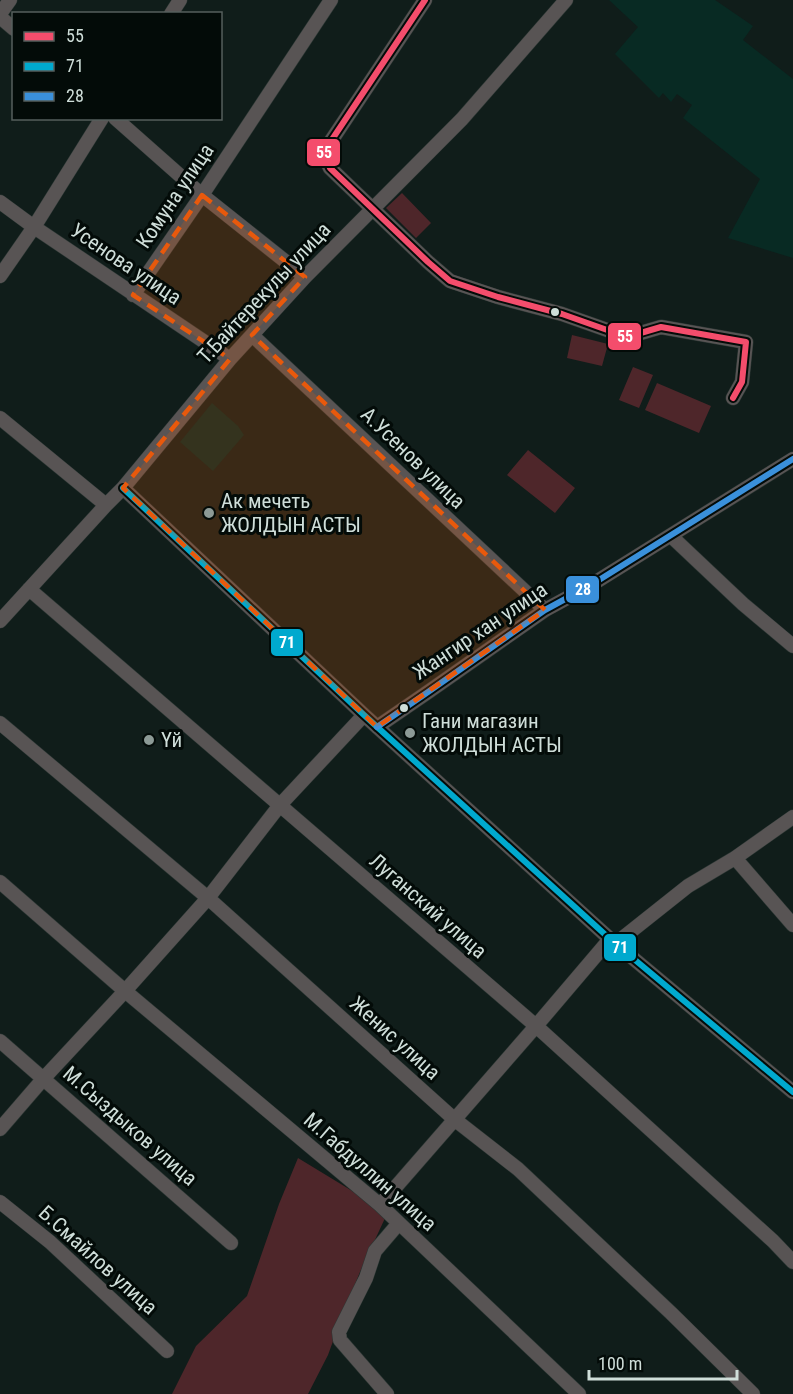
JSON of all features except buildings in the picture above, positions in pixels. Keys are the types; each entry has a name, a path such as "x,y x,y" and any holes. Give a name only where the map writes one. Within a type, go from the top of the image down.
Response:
{"street":[{"path":"10,0 0,16 12,27"},
{"name":"Комуна улица","path":"133,295 331,0"},
{"path":"425,0 323,153 330,168 428,262 450,280 498,297 562,314 627,338 661,327 746,342 742,382 733,398"},
{"name":"Т.Байтерекулы улица","path":"0,621 123,488 230,360 304,277 462,119 567,0"},
{"path":"0,276 34,227 101,120"},
{"path":"117,120 202,195 304,277"},
{"name":"Усенова улица","path":"0,202 230,360"},
{"name":"А.Усенов улица","path":"252,335 545,610"},
{"path":"0,418 106,505"},
{"name":"Жангир хан улица","path":"376,727 545,610 591,585 793,459"},
{"path":"123,488 376,727 612,942 793,1092"},
{"path":"671,536 743,604 793,646"},
{"name":"Луганский улица","path":"29,589 536,1026 773,1241 793,1262"},
{"path":"0,1129 208,898 280,805 364,715"},
{"name":"Женис улица","path":"0,723 208,898 454,1119 518,1169 663,1305 753,1394"},
{"path":"380,1205 612,942 688,886 735,858 793,817"},
{"path":"735,858 793,925"},
{"name":"М.Габдуллин улица","path":"0,882 125,991 380,1205 579,1394"},
{"name":"М.Сыздыков улица","path":"0,1041 231,1243"},
{"name":"Б.Смайлов улица","path":"0,1202 50,1242 167,1351"},
{"path":"387,1394 340,1340 339,1332 366,1278 375,1251 399,1223"}],"highlighted area":[{"path":"202,195 305,277 252,335 545,610 377,727 123,488 230,359 133,295"}],"shaded area":[{"path":"609,0 715,0 753,26 743,40 793,79 793,258 728,238 760,179 683,118 692,105 677,94 671,102 663,93 659,98 615,54 638,27"},
{"path":"402,193 431,223 416,238 386,208"},
{"path":"572,335 608,344 602,366 567,358"},
{"path":"633,367 653,375 639,408 619,400"},
{"path":"657,383 711,406 699,433 645,410"},
{"path":"212,403 238,426 244,435 213,471 180,442"},
{"path":"528,450 575,488 555,513 507,475"},
{"path":"298,1158 372,1203 386,1216 360,1272 328,1355 308,1394 172,1394 196,1346 247,1296 279,1204"}],"transit line":[{"name":"55","path":"425,0 323,153 330,168 450,281 562,314 627,337 661,327 746,342 742,382 733,398"},
{"name":"28","path":"377,727 545,610 591,585 793,459"},
{"name":"71","path":"123,488 364,715 610,939 793,1092"}],"place":[{"name":"Ак мечеть ЖОЛДЫН АСТЫ","path":"209,513"},
{"name":"Гани магазин ЖОЛДЫН АСТЫ","path":"410,733"},
{"name":"Үй","path":"149,740"}]}
